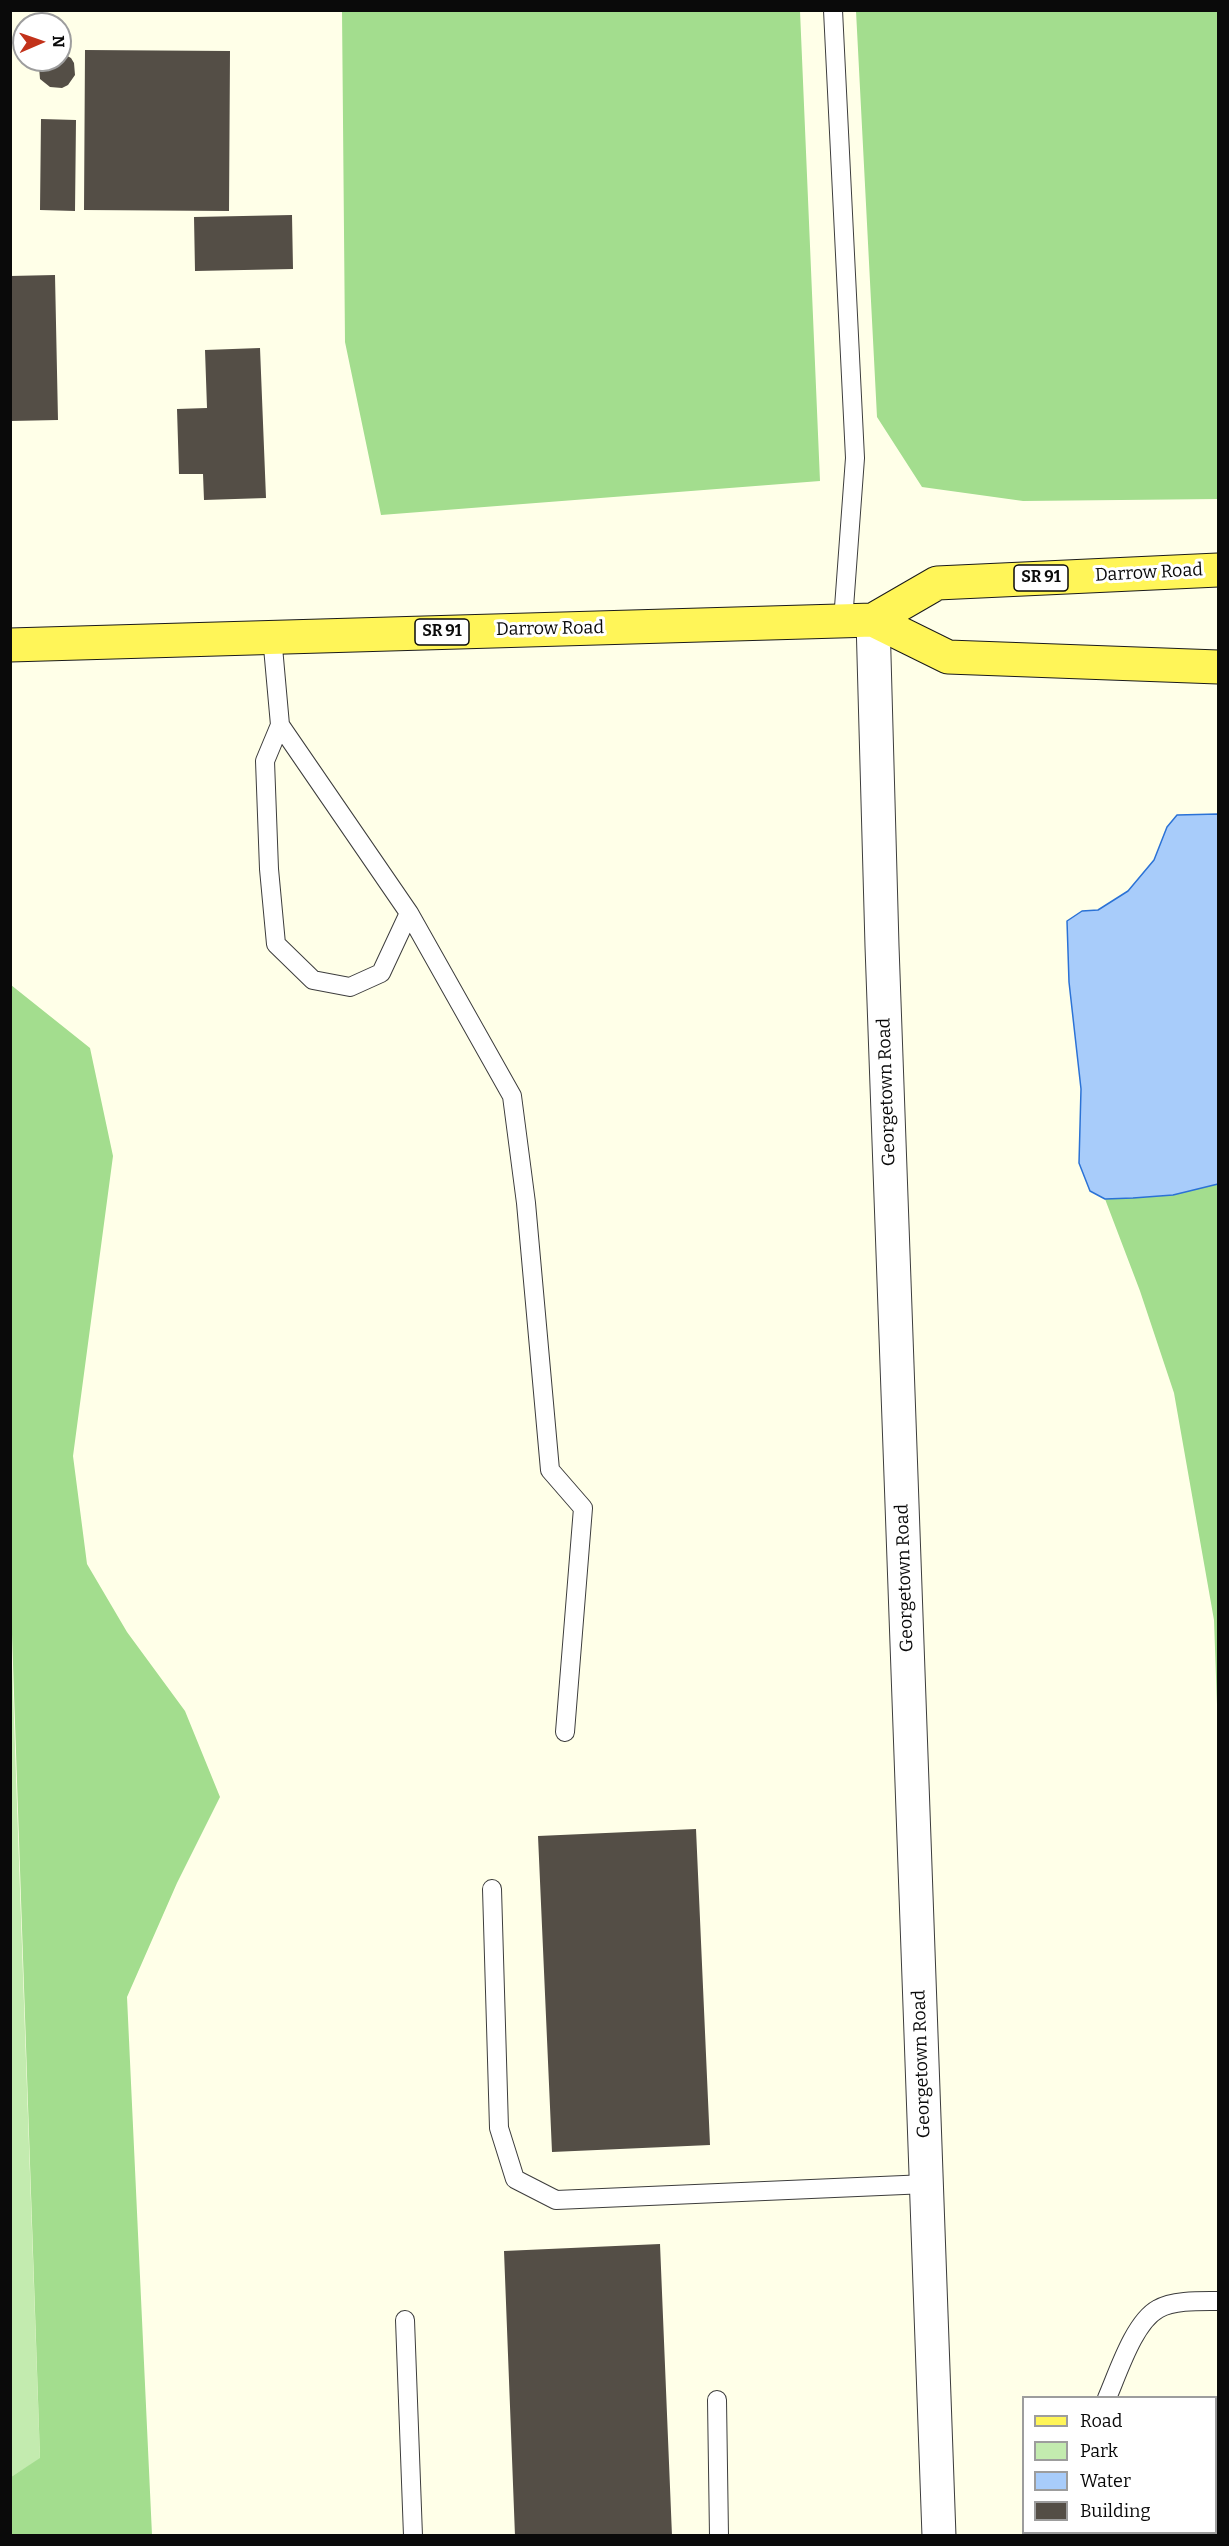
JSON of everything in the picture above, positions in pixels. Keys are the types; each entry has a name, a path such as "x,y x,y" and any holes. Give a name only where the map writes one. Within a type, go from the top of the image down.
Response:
{"main road":[{"name":"Darrow Road","path":"858,621 937,583 1218,570"},
{"name":"Darrow Road","path":"10,645 858,621 948,657 1218,667"}],"street":[{"name":"Georgetown Road","path":"858,621 882,946 939,2535"}],"lane":[{"path":"833,10 855,458 858,621"},
{"path":"272,636 280,725 409,913 512,1096 526,1203 550,1470 583,1508 565,1732"},
{"path":"280,725 264,760 269,868 276,944 313,980 350,987 381,973 409,913"},
{"path":"492,1889 499,2128 515,2179 556,2200 927,2184"},
{"path":"1107,2396 1139,2327 1158,2309 1189,2301 1218,2301"},
{"path":"405,2320 413,2535"},
{"path":"717,2400 719,2535"}],"green space":[{"path":"342,11 800,11 820,481 381,515 345,342"},
{"path":"856,11 1218,11 1218,499 1023,501 922,487 877,417"},
{"path":"11,985 90,1048 113,1156 73,1456 87,1564 127,1632 185,1711 220,1797 177,1883 127,1997 152,2535 11,2535 11,2477 40,2458 11,1605"},
{"path":"1218,1184 1218,1733 1214,1620 1174,1393 1140,1291 1105,1199 1173,1195"},
{"path":"10,1605 40,2459 11,2477 10,2477"}],"water":[{"path":"1218,814 1218,1184 1173,1195 1105,1199 1090,1191 1079,1163 1081,1089 1069,982 1067,921 1082,911 1098,910 1128,891 1154,860 1167,827 1177,815"}],"building":[{"path":"85,50 230,51 229,211 84,210"},
{"path":"72,60 74,63 75,75 68,85 62,88 50,87 40,79 39,72 72,72"},
{"path":"41,119 76,120 75,211 40,210"},
{"path":"292,215 293,269 195,271 194,217"},
{"path":"55,275 58,420 10,421 10,276"},
{"path":"260,348 266,498 204,500 203,474 179,474 177,409 207,408 205,350"},
{"path":"696,1829 710,2145 552,2152 538,1836"},
{"path":"660,2244 672,2536 515,2536 504,2251"},
{"path":"1218,2426 1218,2536 1195,2536 1195,2534 1217,2534"}]}
